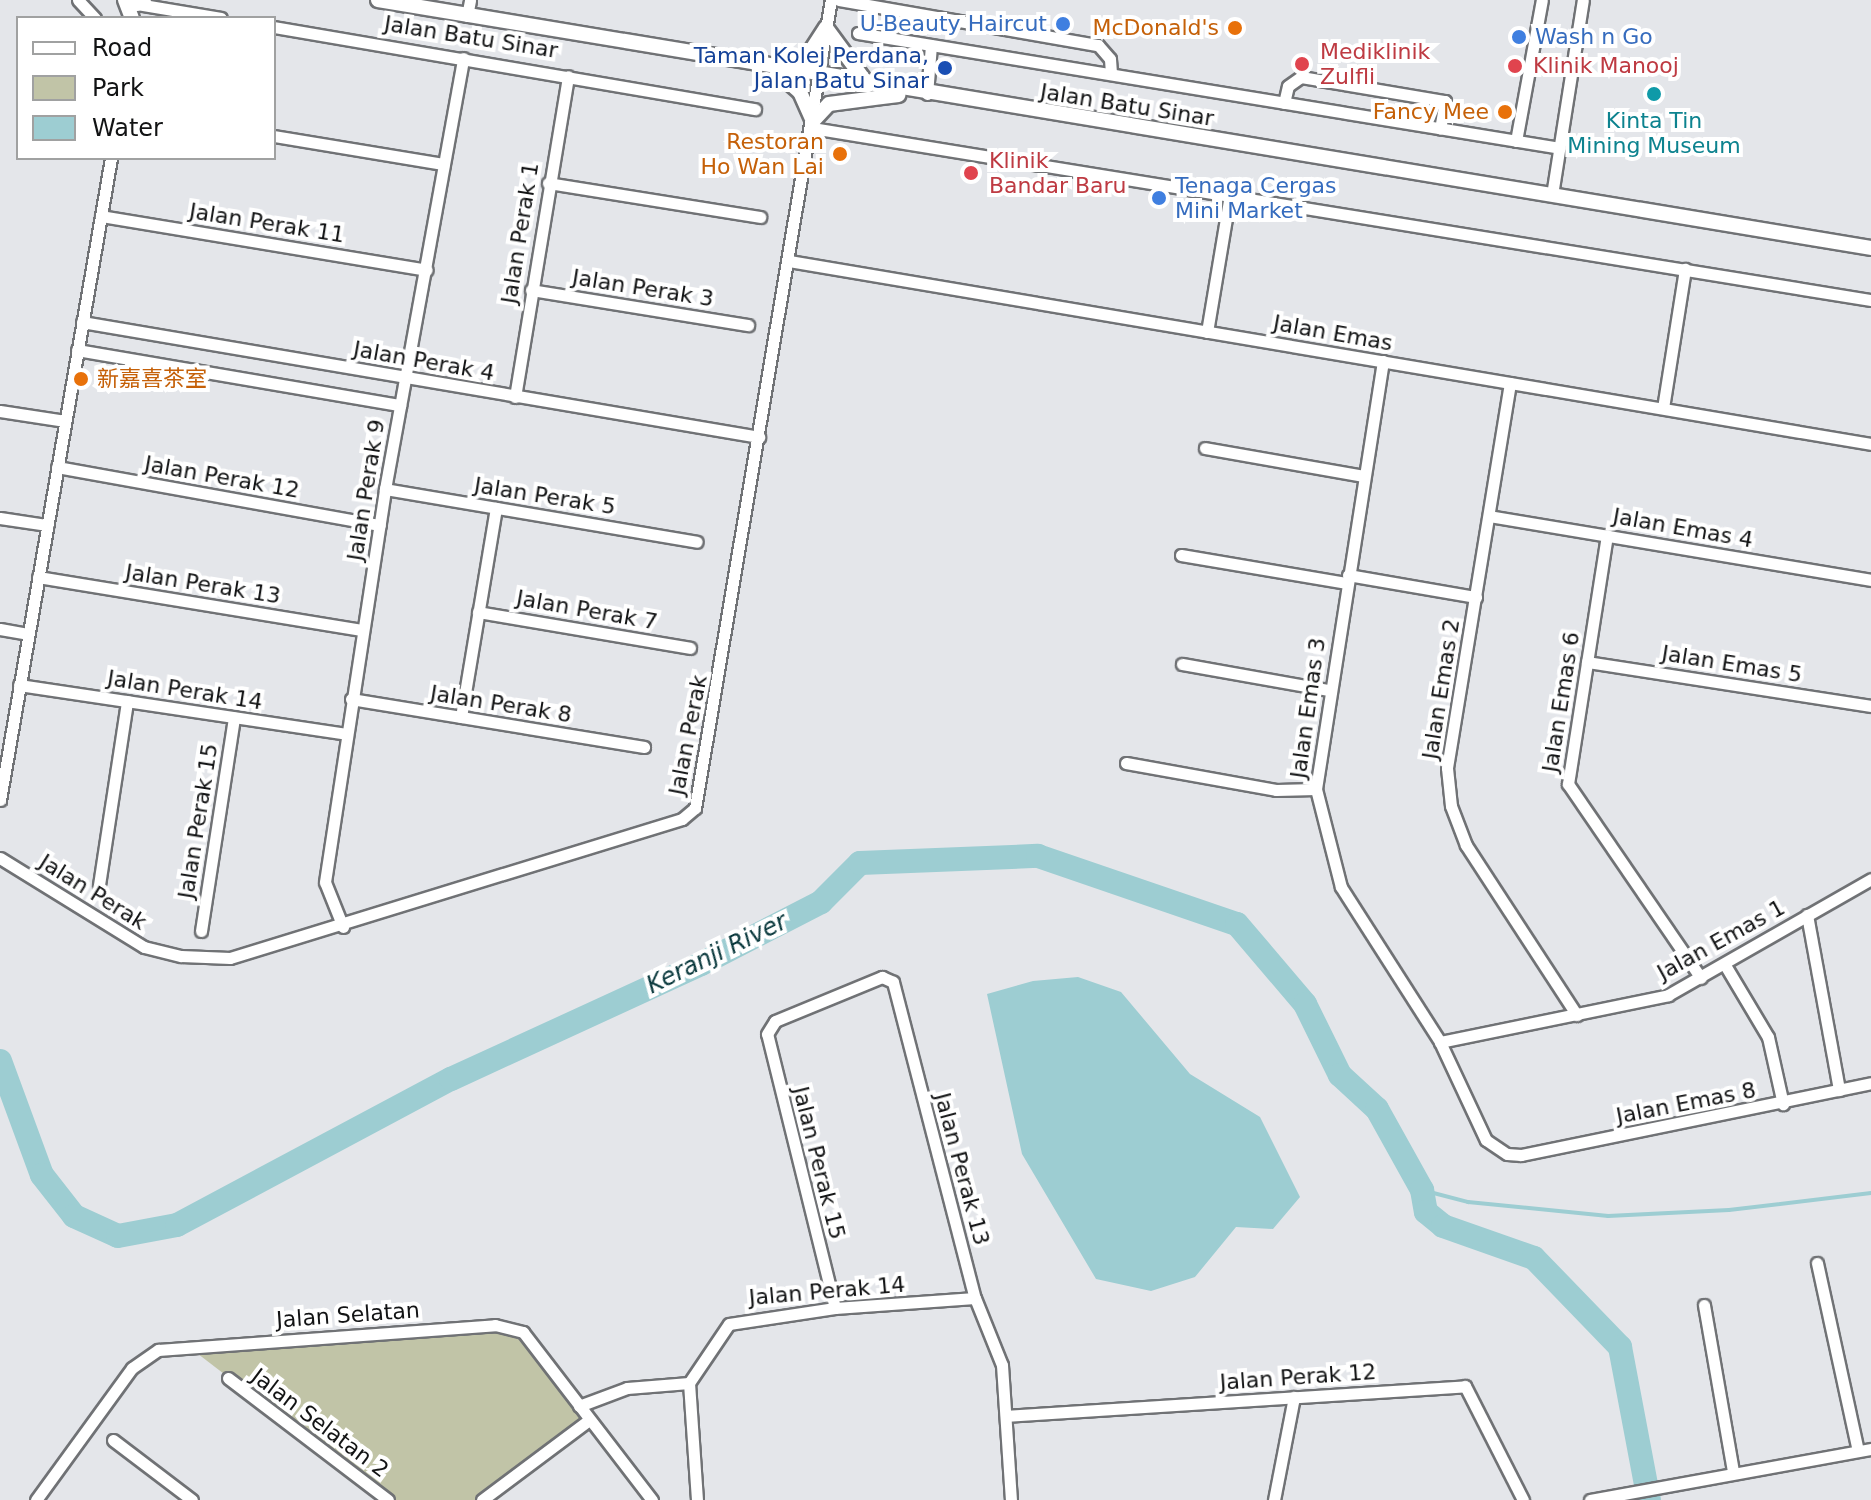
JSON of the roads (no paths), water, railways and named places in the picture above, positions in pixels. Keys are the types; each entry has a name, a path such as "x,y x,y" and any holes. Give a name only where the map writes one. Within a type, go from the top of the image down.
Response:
{"street":[{"path":"78,0 93,16"},
{"name":"Jalan Batu Sinar","path":"378,0 920,94 1871,248"},
{"path":"467,16 470,0"},
{"name":"Jalan Perak","path":"0,858 144,947 181,956 230,958 343,927 682,819 695,808 831,0"},
{"name":"Jalan Batu Sinar","path":"839,0 1098,45 1110,59 1111,74 1560,148"},
{"path":"1516,141 1542,0"},
{"path":"1552,195 1583,0"},
{"path":"135,7 205,16"},
{"name":"Jalan Batu Sinar","path":"276,27 755,109"},
{"path":"773,69 805,60 826,28 868,85"},
{"path":"858,33 1111,74"},
{"path":"812,124 829,104 920,94 931,45"},
{"name":"Jalan Perak 9","path":"343,927 325,882 385,489 463,58"},
{"path":"773,69 800,92 812,124"},
{"name":"Jalan Perak 1","path":"515,397 568,76"},
{"path":"1284,103 1288,86 1301,77 1416,96 1445,101 1440,129"},
{"path":"812,124 1871,300"},
{"path":"276,136 444,164"},
{"path":"0,800 111,160"},
{"path":"548,183 760,217"},
{"path":"1207,332 1230,195"},
{"name":"Jalan Perak 11","path":"101,216 427,270"},
{"name":"Jalan Emas","path":"789,261 1871,444"},
{"path":"1663,408 1685,269"},
{"name":"Jalan Perak 3","path":"531,290 748,325"},
{"name":"Jalan Perak 4","path":"82,322 759,437"},
{"path":"77,350 400,405"},
{"name":"Jalan Emas 3","path":"1383,361 1328,690 1316,789 1341,887 1440,1042 1486,1140 1507,1154"},
{"name":"Jalan Emas 2","path":"1510,383 1447,768 1454,822 1577,1015"},
{"path":"0,411 65,421"},
{"path":"1205,448 1363,476"},
{"name":"Jalan Perak 12","path":"57,467 380,525"},
{"name":"Jalan Perak 5","path":"385,489 697,542"},
{"path":"461,717 496,508"},
{"name":"Jalan Emas 4","path":"1489,516 1871,580"},
{"path":"0,518 47,525"},
{"name":"Jalan Emas 6","path":"1607,535 1568,784 1701,978"},
{"path":"1181,555 1476,597"},
{"name":"Jalan Perak 13","path":"38,577 362,630"},
{"name":"Jalan Perak 7","path":"478,612 690,648"},
{"path":"0,629 28,634"},
{"name":"Jalan Emas 5","path":"1587,662 1871,706"},
{"path":"1182,664 1328,690"},
{"name":"Jalan Perak 14","path":"19,685 346,734"},
{"name":"Jalan Perak 8","path":"351,699 644,747"},
{"path":"99,885 127,701"},
{"name":"Jalan Perak 15","path":"201,931 234,718"},
{"path":"1126,763 1276,790 1316,789"},
{"name":"Jalan Emas 1","path":"1440,1042 1668,995 1871,879"},
{"path":"1807,915 1839,1090"},
{"path":"1725,965 1768,1037 1783,1104"},
{"name":"Jalan Perak 13","path":"768,1027 882,977 893,982 975,1298 1002,1365 1011,1500"},
{"name":"Jalan Perak 15","path":"768,1027 835,1308"},
{"name":"Jalan Emas 8","path":"1507,1154 1783,1104 1871,1083"},
{"path":"1817,1263 1858,1451"},
{"name":"Jalan Perak 14","path":"689,1383 729,1324 835,1308 975,1298"},
{"path":"1704,1305 1733,1472"},
{"name":"Jalan Selatan","path":"36,1500 132,1368 158,1350 495,1325 523,1332 652,1500"},
{"name":"Jalan Selatan 2","path":"228,1378 388,1500"},
{"path":"579,1406 627,1388 689,1383 697,1500"},
{"name":"Jalan Perak 12","path":"1006,1416 1465,1386 1523,1500"},
{"path":"1274,1500 1294,1397"},
{"path":"482,1500 589,1420"},
{"path":"113,1440 192,1500"},
{"path":"1590,1500 1671,1482 1871,1449"}],"water":[{"path":"1078,977 1121,992 1190,1074 1260,1117 1300,1197 1273,1229 1236,1227 1195,1277 1151,1291 1096,1279 1022,1154 987,994 1033,981"}],"waterway":[{"name":"Keranji River","path":"0,1061 42,1175 74,1216 118,1236 177,1225 451,1079 701,964 821,902 860,863 1038,856 1237,924 1305,1004 1340,1075 1377,1109 1422,1190 1426,1212 1443,1226 1534,1258 1620,1347 1649,1500"},
{"path":"1422,1190 1468,1202 1608,1216 1729,1210 1871,1193"}],"place":[{"name":"U-Beauty Haircut","path":"1063,24"},
{"name":"McDonald's","path":"1235,28"},
{"name":"Wash n Go","path":"1519,37"},
{"name":"Mediklinik Zulfli","path":"1302,64"},
{"name":"Klinik Manooj","path":"1515,66"},
{"name":"Taman Kolej Perdana, Jalan Batu Sinar","path":"945,68"},
{"name":"Kinta Tin Mining Museum","path":"1654,94"},
{"name":"Fancy Mee","path":"1505,112"},
{"name":"Restoran Ho Wan Lai","path":"840,154"},
{"name":"Klinik Bandar Baru","path":"971,173"},
{"name":"Tenaga Cergas Mini Market","path":"1159,198"},
{"name":"新嘉喜茶室","path":"81,379"}]}
